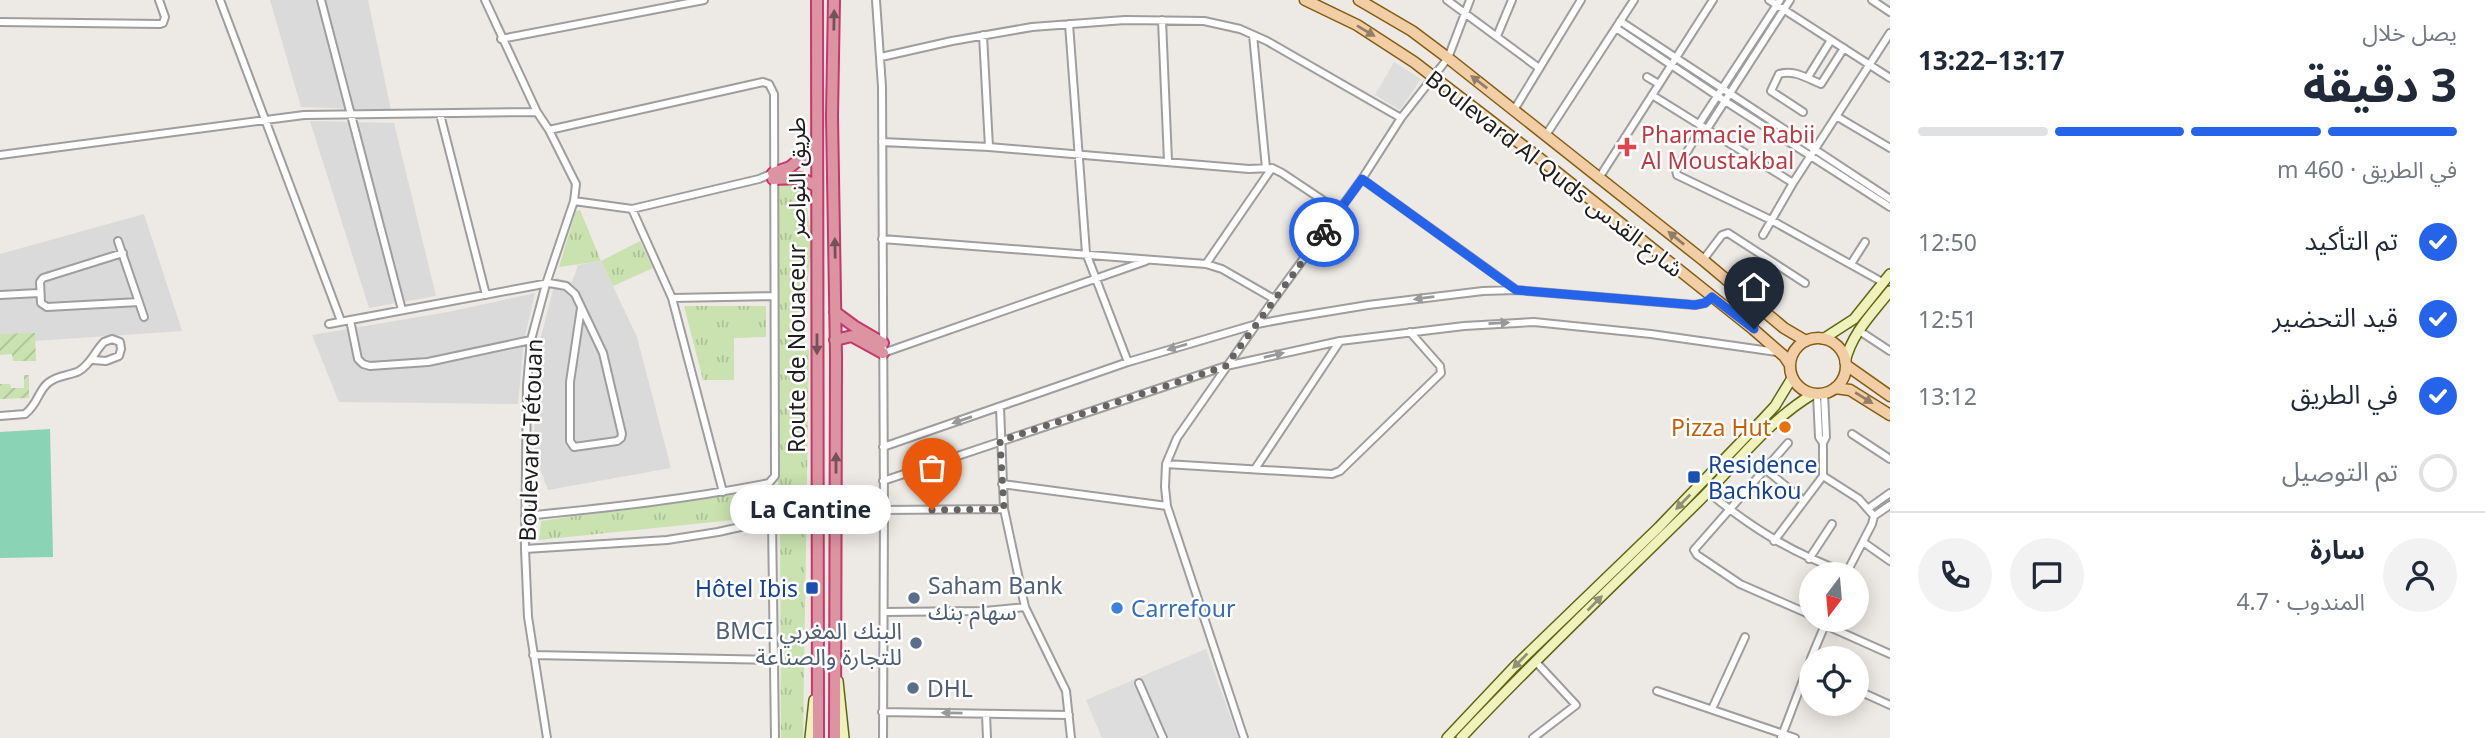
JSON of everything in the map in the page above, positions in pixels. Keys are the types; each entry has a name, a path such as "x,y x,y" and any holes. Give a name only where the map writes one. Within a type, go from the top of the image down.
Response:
{"highway":[{"name":"Route de Nouaceur طريق النواصر","path":"817,0 818,738"},
{"name":"Route de Nouaceur طريق النواصر","path":"834,0 832,126 835,738"},
{"path":"773,176 790,167 816,146"},
{"path":"773,176 801,178 816,186"},
{"path":"835,312 886,348"},
{"path":"835,340 852,336 886,348"}],"main road":[{"name":"Boulevard Al Quds شارع القدس","path":"1305,0 1376,37 1432,76 1782,353 1790,365"},
{"name":"Boulevard Al Quds شارع القدس","path":"1359,0 1412,31 1448,58 1703,260 1784,328 1806,341"},
{"path":"1835,388 1844,376 1850,344 1887,287 1890,274"},
{"path":"1818,394 1797,385 1792,378 1790,365 1794,351 1806,341 1823,339 1854,319 1887,287"},
{"path":"1823,339 1838,347 1845,363 1890,396"},
{"path":"1447,738 1514,667 1659,527 1768,414 1792,378"},
{"path":"1461,738 1520,674 1536,662 1777,421 1818,394 1835,388 1850,390 1890,415"},
{"path":"835,674 841,695 844,738"},
{"path":"810,738 818,678"}],"street":[{"path":"0,22 160,24 165,17 159,0"},
{"path":"220,0 341,321"},
{"path":"321,0 402,310"},
{"name":"Boulevard Tétouan","path":"485,0 537,112 574,177 576,192 531,340 527,385 525,550 528,617 547,737"},
{"path":"501,39 704,0"},
{"path":"876,0 881,57 882,239 886,348 883,447 883,738"},
{"path":"1447,0 1539,68"},
{"path":"1244,738 1167,506 1166,464 1178,438 1226,366 1362,179 1401,118 1448,58 1470,0"},
{"path":"1497,36 1512,0"},
{"path":"1514,110 1581,0"},
{"path":"1546,135 1634,0"},
{"path":"1599,178 1713,0"},
{"path":"1769,0 1778,2 1784,10 1890,78"},
{"path":"1790,0 1721,99 1676,173 1770,220 1887,287"},
{"path":"1872,0 1890,12"},
{"path":"1726,92 1778,2"},
{"path":"1162,20 1168,161"},
{"path":"881,57 983,34 1069,24 1204,21 1240,29 1253,35 1401,118"},
{"path":"1069,24 1086,253 1128,362"},
{"path":"1803,32 1808,24"},
{"path":"1618,25 1726,92 1890,207"},
{"path":"1618,25 1671,66 1721,99 1890,199"},
{"path":"1763,235 1793,183 1890,33"},
{"path":"983,34 989,147"},
{"path":"1206,264 1269,168 1253,35"},
{"path":"1808,77 1831,40"},
{"path":"1803,112 1772,93 1771,89 1779,74 1808,77 1821,84 1844,48"},
{"path":"1647,77 1659,84"},
{"path":"526,516 639,505 723,492 769,483 775,476 774,94 769,84 763,82 549,130"},
{"path":"1652,95 1793,183"},
{"path":"0,155 264,118 304,115 537,112"},
{"path":"440,114 486,295"},
{"path":"1836,116 1890,148"},
{"path":"882,142 989,147 1249,169 1269,168 1282,173 1339,211"},
{"path":"574,201 632,209 773,176"},
{"path":"1362,179 1516,290"},
{"path":"632,209 672,298 723,492"},
{"path":"1703,260 1722,235 1728,233 1805,284"},
{"path":"882,239 1206,264 1222,269 1274,299"},
{"path":"118,241 144,317"},
{"path":"1851,264 1865,242"},
{"path":"122,253 43,278 40,282 42,305 47,307 139,302"},
{"path":"886,348 1149,260"},
{"path":"329,324 546,284 569,287 582,308 603,352 622,436 617,441 575,447 570,441 570,382 582,308"},
{"path":"883,447 1128,362 1257,324 1367,305 1483,291 1516,290 1695,305 1705,303 1712,297"},
{"path":"0,295 40,293"},
{"path":"672,298 774,296"},
{"path":"350,320 358,359 370,366 419,363 531,340"},
{"path":"883,481 1226,366 1339,341 1464,326 1534,322 1675,337 1782,353"},
{"path":"1858,330 1890,351"},
{"path":"1166,464 1332,474 1343,469 1441,373 1440,366 1410,332"},
{"path":"0,416 25,414 38,400 49,381 80,370 93,360 104,342 113,339 120,342 119,356 106,361 93,360"},
{"path":"1255,469 1339,341"},
{"path":"1774,541 1823,476 1818,394"},
{"path":"1000,407 1004,509 1025,607 1066,691 1071,738"},
{"path":"1852,435 1890,459"},
{"path":"1788,443 1694,548 1695,553 1740,584 1799,610"},
{"path":"1765,469 1804,501"},
{"path":"1823,476 1859,499 1870,508 1874,516"},
{"path":"1002,484 1167,506"},
{"path":"1708,492 1774,541 1816,562"},
{"path":"1870,508 1890,494"},
{"path":"1852,562 1874,516 1890,505"},
{"path":"884,510 1004,509"},
{"path":"525,550 667,540 718,532 770,519 773,525 775,738"},
{"path":"1809,559 1832,524"},
{"path":"1863,542 1890,561"},
{"path":"884,612 985,611 1025,607"},
{"path":"1847,632 1890,654"},
{"path":"1712,709 1745,637"},
{"path":"533,655 775,660"},
{"path":"1533,738 1576,705 1536,662"},
{"path":"1139,684 1163,738"},
{"path":"1657,691 1781,736 1795,738"},
{"path":"1781,736 1799,694"},
{"path":"1869,695 1890,705"},
{"path":"882,712 1069,715"},
{"path":"986,714 987,738"},
{"path":"539,738 547,737"}],"shaded area":[{"path":"270,0 368,0 391,110 301,107"},
{"path":"1394,62 1421,79 1400,110 1375,95"},
{"path":"310,121 394,123 436,296 369,308"},
{"path":"144,214 182,331 35,341 35,334 0,334 0,254"},
{"path":"601,261 637,337 671,468 548,490 534,453 538,348 556,278 572,282 578,265"},
{"path":"535,293 524,341 518,404 339,402 312,335 448,312"},
{"path":"1206,649 1238,738 1102,738 1086,700"}],"green space":[{"path":"790,180 804,184 812,245 805,303 796,317 796,332 809,350 803,738 781,738 780,515 539,540 541,521 778,488 778,184"},
{"path":"580,210 601,261 559,267 576,211"},
{"path":"640,241 653,268 613,286 601,261"},
{"path":"684,306 766,306 766,337 734,338 734,380 703,380"},
{"path":"35,333 36,361 13,361 12,354 0,355 0,334"},
{"path":"24,375 29,375 29,398 0,399 0,384 10,384 11,388 24,388"},
{"path":"50,429 53,557 0,558 0,432"}],"way so far":[{"path":"932,510 1004,509 1000,441 1226,366 1324,232"}],"place":[{"name":"Pharmacie Rabii Al Moustakbal","path":"1627,147"},
{"name":"Pizza Hut","path":"1785,427"},
{"name":"Residence Bachkou","path":"1694,477"},
{"name":"La Cantine","path":"932,510"},
{"name":"Hôtel Ibis","path":"812,588"},
{"name":"Saham Bank سهام بنك","path":"914,598"},
{"name":"Carrefour","path":"1117,608"},
{"name":"BMCI البنك المغربي للتجارة والصناعة","path":"916,643"},
{"name":"DHL","path":"913,688"}],"route":[{"path":"1324,232 1362,179 1516,290 1684,305 1705,303 1712,297 1754,329"}]}
